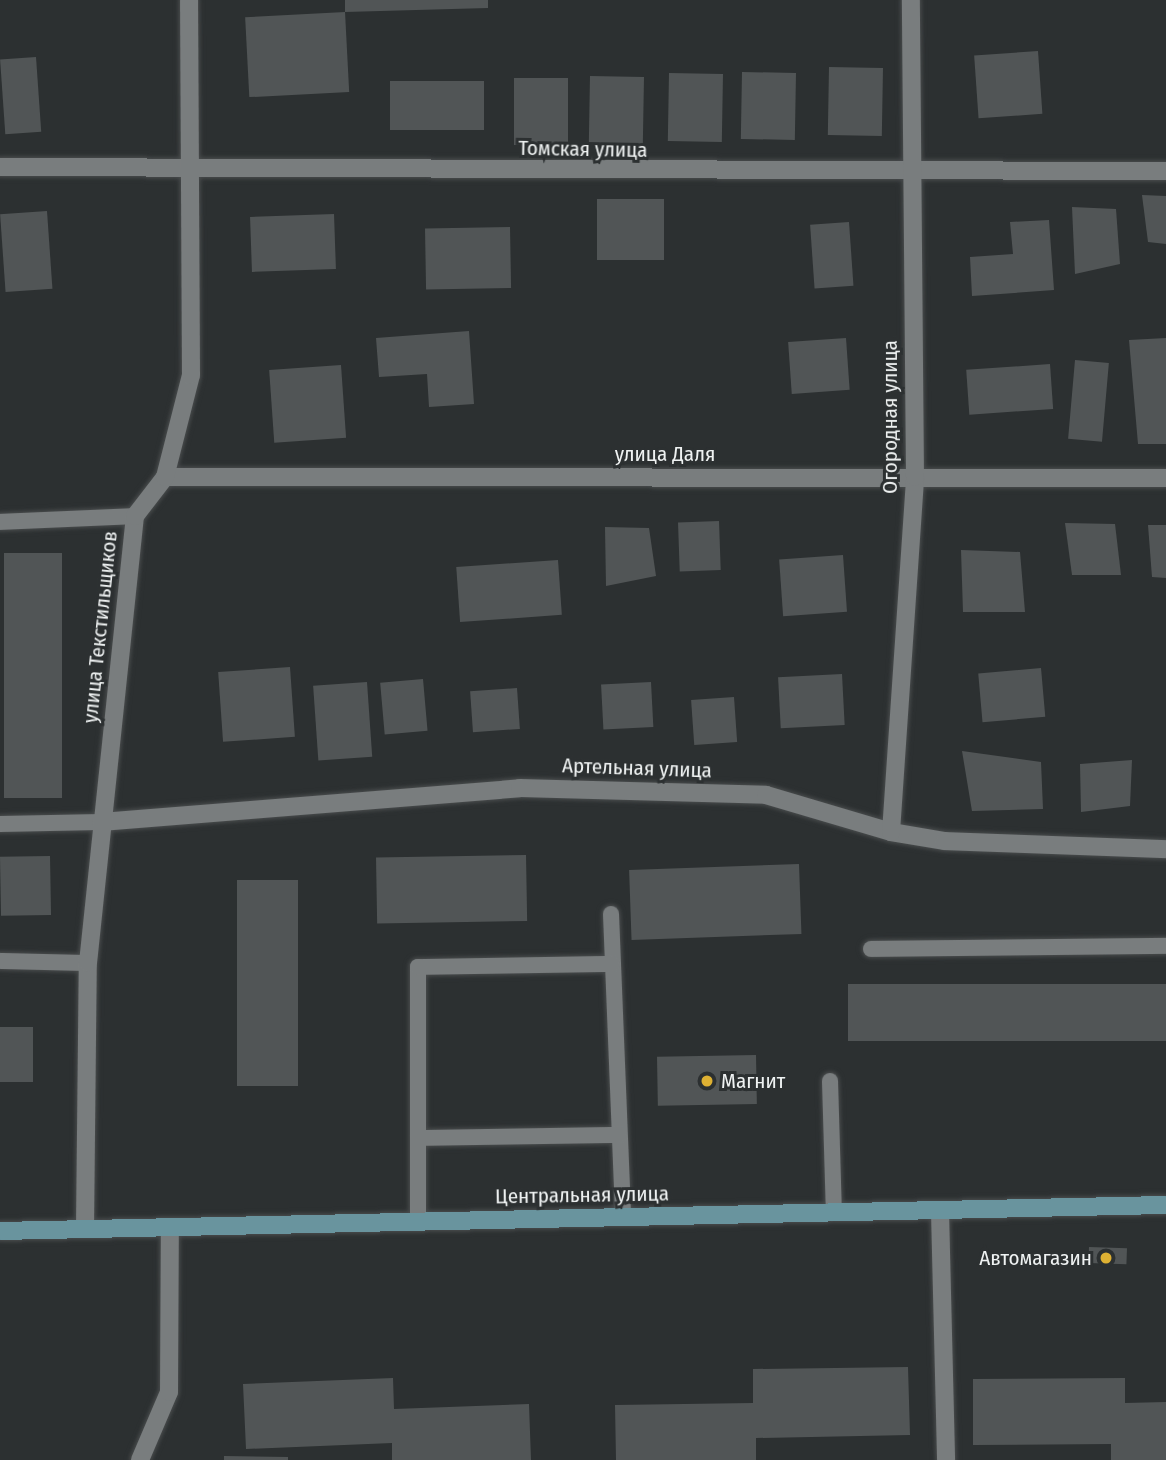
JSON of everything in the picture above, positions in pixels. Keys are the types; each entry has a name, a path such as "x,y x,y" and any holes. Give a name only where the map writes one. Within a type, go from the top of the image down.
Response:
{"street":[{"name":"улица Текстильщиков","path":"85,1229 88,963 135,516 164,477 191,375 194,168 189,0"},
{"name":"Огородная улица","path":"891,832 915,477 909,175 911,0"},
{"name":"Томская улица","path":"0,167 909,175 1166,171"},
{"name":"улица Даля","path":"164,477 1166,478"},
{"name":"Артельная улица","path":"101,822 520,788 766,795 891,832 945,841 1166,849"},
{"name":"Центральная улица","path":"0,1231 1166,1205"},
{"path":"940,1211 946,1460"},
{"path":"140,1460 169,1392 170,1227"}],"lane":[{"path":"0,522 135,516"},
{"path":"0,824 101,822"},
{"path":"611,914 623,1217"},
{"path":"871,949 1166,946"},
{"path":"0,961 88,963"},
{"path":"418,1222 418,967 612,964"},
{"path":"830,1081 834,1213"},
{"path":"418,1138 619,1135"}],"building":[{"path":"345,0 488,0 488,8 345,12"},
{"path":"345,12 349,92 249,97 245,17"},
{"path":"1038,51 1042,114 979,118 974,55"},
{"path":"36,57 41,132 5,134 0,60"},
{"path":"829,67 883,68 882,136 828,135"},
{"path":"742,72 796,73 795,140 741,139"},
{"path":"669,73 723,74 722,142 668,141"},
{"path":"590,76 644,77 643,144 589,143"},
{"path":"514,78 568,78 568,145 514,145"},
{"path":"390,81 484,81 484,130 390,130"},
{"path":"1142,195 1166,196 1166,244 1148,242"},
{"path":"597,199 664,199 664,260 597,260"},
{"path":"1072,207 1116,209 1120,264 1075,274"},
{"path":"47,211 52,289 6,292 0,214"},
{"path":"334,214 336,269 252,272 250,217"},
{"path":"1049,220 1054,290 972,296 970,257 1013,254 1010,222"},
{"path":"849,222 853,286 815,289 810,225"},
{"path":"510,227 511,288 426,289 425,228"},
{"path":"469,331 474,404 429,407 427,374 379,377 376,338"},
{"path":"846,338 850,390 792,394 788,342"},
{"path":"1166,338 1166,444 1138,444 1129,340"},
{"path":"1075,360 1109,363 1102,442 1068,439"},
{"path":"1050,364 1053,409 969,415 966,370"},
{"path":"341,365 346,438 274,443 269,370"},
{"path":"719,521 721,570 680,571 678,522"},
{"path":"1065,523 1115,524 1121,575 1072,575"},
{"path":"1148,525 1166,525 1166,578 1152,577"},
{"path":"605,527 649,528 656,576 606,586"},
{"path":"961,550 1020,552 1025,612 963,612"},
{"path":"4,553 62,553 62,798 4,798"},
{"path":"843,555 847,612 783,616 779,559"},
{"path":"558,560 562,615 460,622 456,567"},
{"path":"290,667 295,737 223,742 218,672"},
{"path":"1041,668 1045,717 983,722 978,673"},
{"path":"842,674 845,725 781,728 778,677"},
{"path":"423,679 428,731 385,735 380,683"},
{"path":"367,682 372,757 318,761 313,686"},
{"path":"651,682 653,727 603,730 601,685"},
{"path":"517,688 520,729 473,732 470,691"},
{"path":"734,697 737,742 694,745 691,700"},
{"path":"962,751 1041,762 1043,809 972,811"},
{"path":"1132,760 1130,806 1081,812 1080,764"},
{"path":"526,855 527,921 377,924 376,858"},
{"path":"50,856 51,915 1,916 0,857"},
{"path":"799,864 801,934 632,940 629,870"},
{"path":"237,880 298,880 298,1086 237,1086"},
{"path":"848,984 1166,984 1166,1041 848,1041"},
{"path":"0,1027 33,1027 33,1082 0,1082"},
{"name":"Магнит","path":"756,1055 757,1104 658,1106 657,1057"},
{"path":"1089,1247 1127,1248 1126,1264 1088,1263"},
{"path":"908,1367 910,1435 756,1438 756,1460 616,1460 615,1405 753,1403 753,1369"},
{"path":"393,1378 394,1409 529,1404 531,1460 392,1460 392,1443 246,1449 243,1384"},
{"path":"1125,1378 1125,1403 1166,1402 1166,1460 1111,1460 1111,1444 973,1445 973,1379"},
{"path":"224,1456 288,1457 288,1460 224,1460"}],"place":[{"name":"Магнит","path":"707,1081"},
{"name":"Автомагазин","path":"1106,1258"}]}
